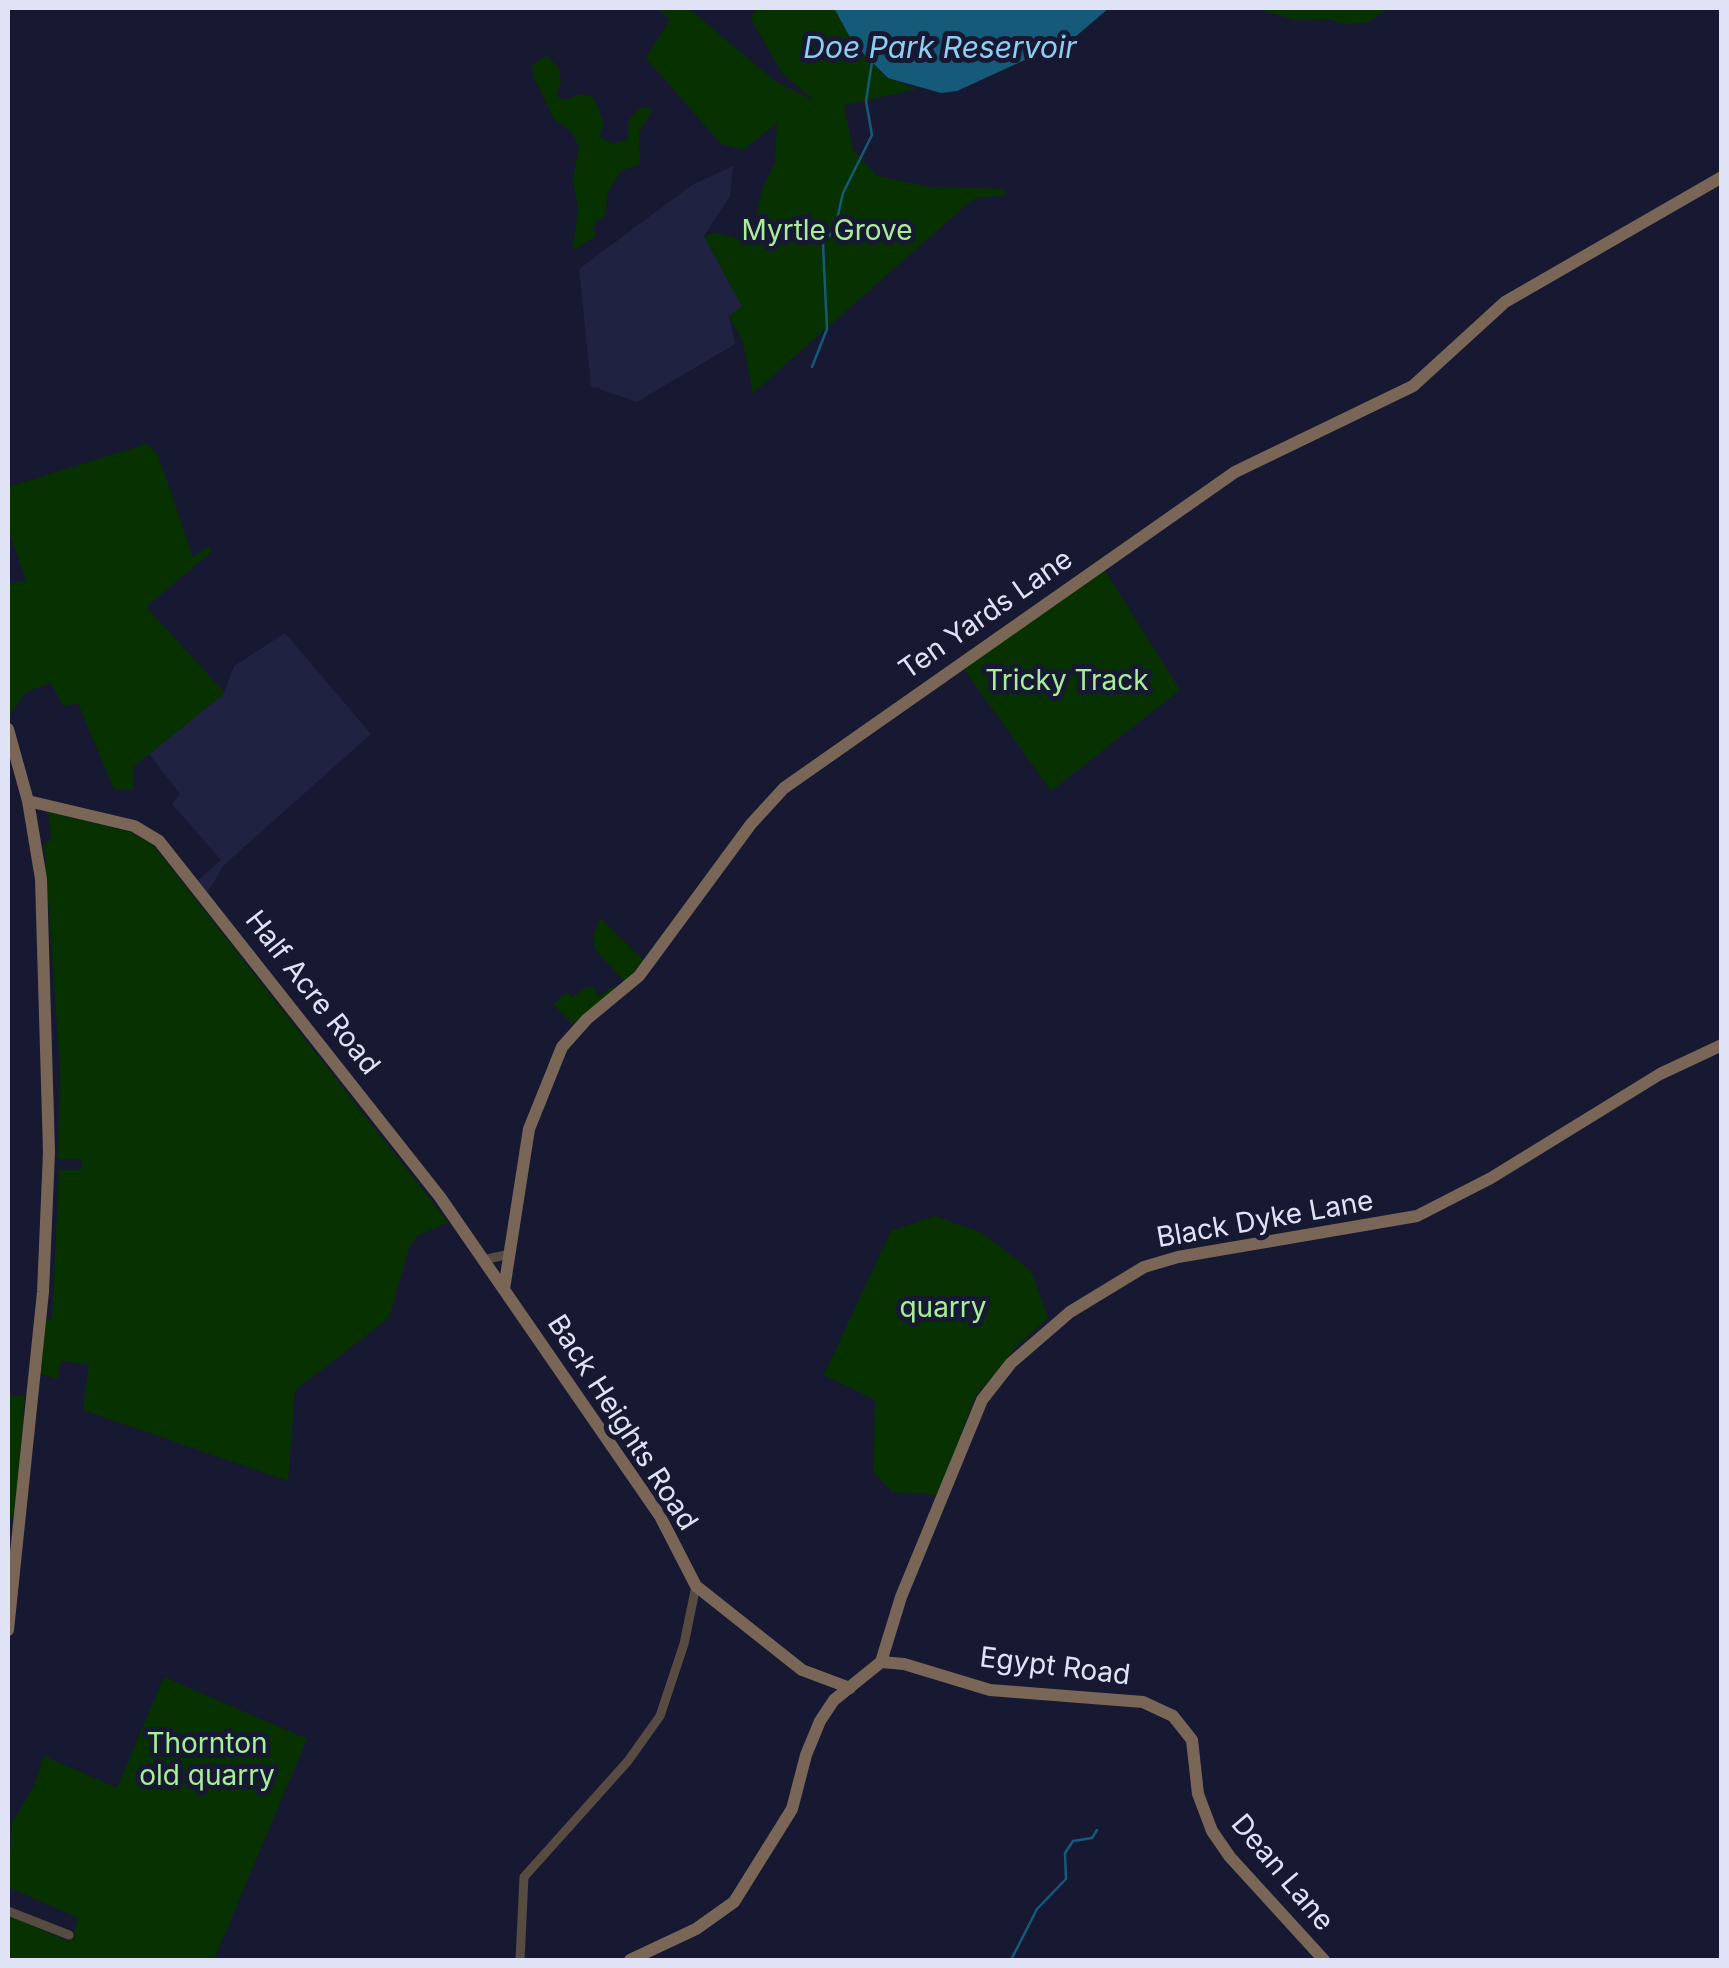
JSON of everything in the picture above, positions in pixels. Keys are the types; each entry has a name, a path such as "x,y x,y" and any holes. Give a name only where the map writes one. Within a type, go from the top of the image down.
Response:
{"street":[{"name":"Ten Yards Lane","path":"504,1289 506,1255 529,1129 562,1047 587,1019 640,976 751,824 784,788 1236,472 1413,386 1505,302 1722,176"},
{"path":"8,728 28,801 44,924 50,1152 43,1292 8,1630"},
{"name":"Half Acre Road","path":"28,801 134,826 159,841 347,1076 504,1289"},
{"name":"Black Dyke Lane","path":"881,1662 901,1598 982,1400 1011,1363 1070,1312 1144,1268 1178,1257 1378,1226 1428,1211 1660,1074 1722,1045"},
{"path":"482,1260 506,1255"},
{"name":"Back Heights Road","path":"504,1289 660,1516 696,1586"},
{"path":"520,1960 524,1877 628,1762 660,1716 684,1644 696,1586 802,1670 850,1688"},
{"path":"630,1960 696,1930 734,1902 792,1809 820,1722 850,1688 881,1662"},
{"name":"Egypt Road","path":"881,1662 904,1664 990,1690 1159,1706 1183,1726 1196,1756"},
{"name":"Dean Lane","path":"1196,1756 1198,1794 1212,1831 1230,1857 1324,1960"},
{"path":"8,1911 69,1936"}],"shaded area":[{"path":"733,166 730,196 704,236 743,307 729,316 735,344 637,402 591,386 579,269 692,185"},
{"path":"285,633 371,734 224,865 206,895 196,882 221,860 172,804 180,794 149,754 224,693 234,666"}],"green space":[{"name":"Myrtle Grove","path":"658,8 688,8 775,81 816,102 782,73 751,19 756,8 834,8 853,43 888,78 917,89 844,105 853,150 877,176 929,187 1005,189 1006,195 973,199 753,393 743,342 729,316 742,306 704,236 717,233 741,240 756,219 762,189 775,163 777,123 743,150 721,144 646,58 670,20"},
{"path":"1256,8 1388,8 1369,22 1346,24 1327,19 1294,20"},
{"path":"547,55 559,69 561,81 556,96 565,100 581,94 593,97 604,123 599,136 612,144 628,140 629,120 641,107 653,109 639,132 640,164 621,171 608,192 605,215 593,226 596,236 573,250 578,208 573,179 579,148 573,133 554,119 534,77 532,66"},
{"path":"147,444 158,455 193,557 209,546 212,551 146,607 225,693 133,767 133,790 114,789 78,703 63,706 51,683 26,692 10,715 8,584 26,581 8,528 8,487"},
{"name":"Tricky Track","path":"1102,566 1180,690 1051,791 961,665"},
{"path":"48,812 130,832 153,845 448,1222 417,1236 409,1248 389,1318 295,1390 288,1481 83,1410 89,1364 60,1361 58,1379 40,1374 46,1319 52,1320 59,1170 81,1169 82,1159 58,1159 60,1068 44,844 51,839"},
{"path":"600,918 643,960 625,982 595,949 593,936"},
{"path":"614,986 617,993 572,1024 553,1004 567,992 572,998 586,987 593,987 598,997"},
{"name":"quarry","path":"935,1216 982,1233 1031,1271 1048,1318 1018,1345 975,1397 938,1495 892,1492 873,1471 875,1400 824,1375 891,1231"},
{"path":"8,1395 25,1396 15,1516 9,1519"},
{"name":"Thornton old quarry","path":"164,1677 307,1739 214,1960 8,1960 8,1915 70,1942 79,1918 8,1887 12,1823 35,1784 44,1756 117,1788"}],"water":[{"name":"Doe Park Reservoir","path":"834,8 1109,8 1075,37 957,91 941,93 888,78 853,43"}],"waterway":[{"path":"812,367 827,329 823,244 835,228 843,193 872,135 866,101 872,62"},
{"path":"1011,1960 1037,1909 1066,1879 1065,1853 1073,1841 1092,1838 1097,1830"}]}
